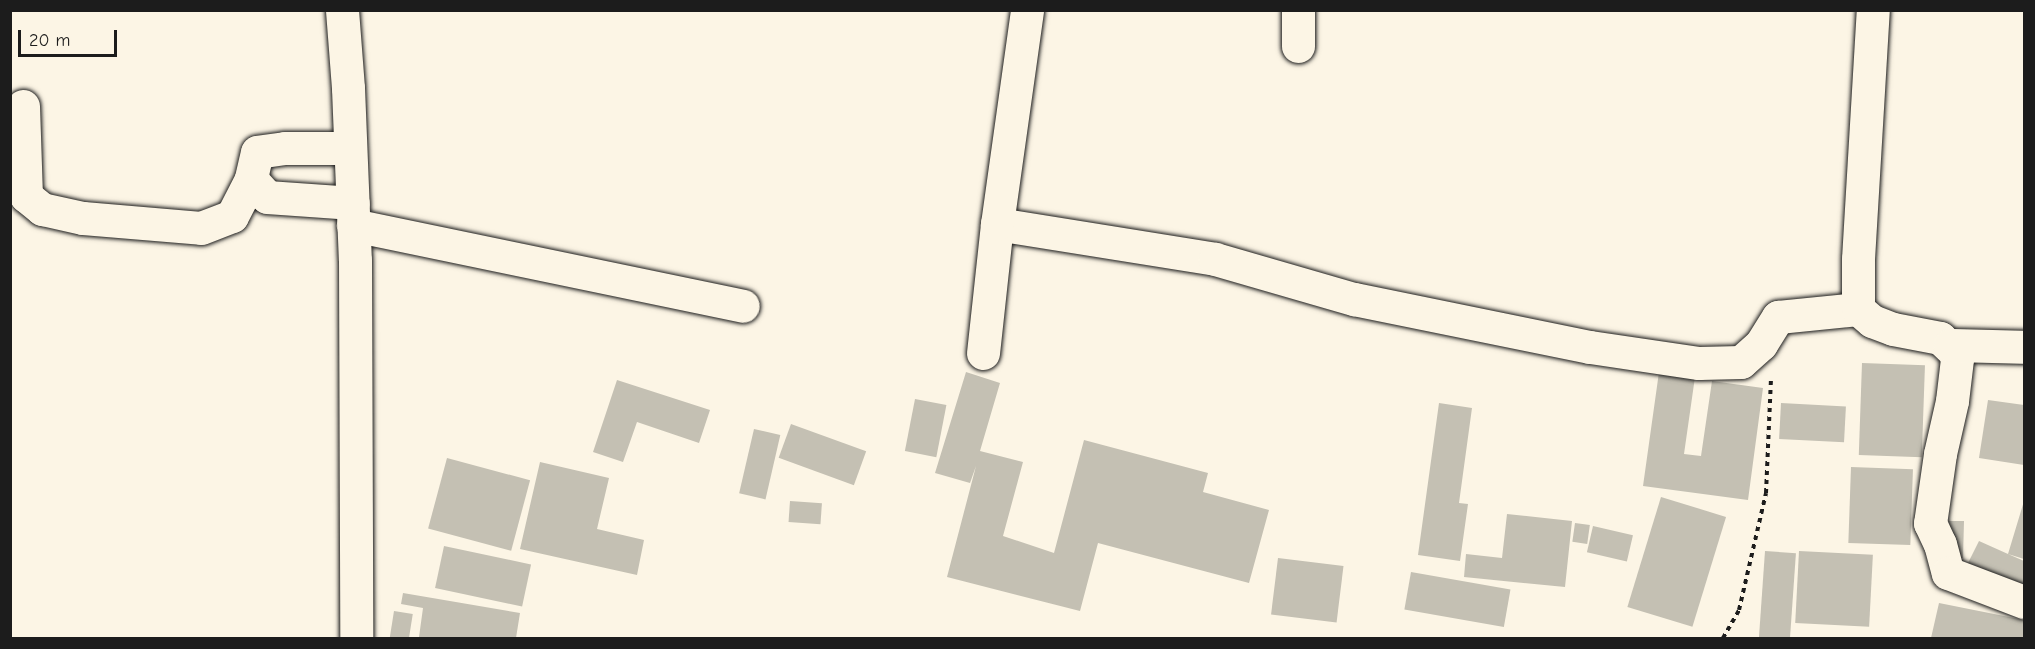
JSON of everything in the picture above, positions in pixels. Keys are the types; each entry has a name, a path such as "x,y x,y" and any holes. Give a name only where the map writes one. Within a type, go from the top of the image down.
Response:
{"street":[{"path":"342,10 353,214 356,639"},
{"path":"983,353 997,224 1028,10"},
{"path":"1298,10 1298,46"},
{"path":"1858,309 1858,259 1873,10"},
{"path":"23,106 26,196 42,209 83,218 201,228 232,216 251,179 257,152 285,148 350,148"},
{"path":"251,179 267,197 353,214 743,306"},
{"path":"997,224 1215,259 1354,299 1590,347 1699,363 1740,362 1760,345 1778,317 1858,309 1872,321 1893,329 1941,338 1950,345 1957,359 1953,401 1940,454 1930,523 1940,544 1948,573 2025,602"},
{"path":"1950,345 2025,347"}],"path":[{"path":"1724,639 1739,610 1766,493 1771,377 1760,345"}],"building":[{"path":"1862,363 1925,365 1922,457 1859,455"},
{"path":"966,372 1000,383 980,451 1023,462 1003,536 1054,553 1084,440 1208,473 1203,492 1269,510 1249,583 1098,543 1080,611 947,577 976,466 970,483 935,473"},
{"path":"1659,372 1695,377 1684,454 1701,456 1712,381 1763,388 1748,500 1643,486"},
{"path":"617,380 710,410 699,443 637,422 623,462 593,452"},
{"path":"915,399 946,405 936,457 905,451"},
{"path":"1988,400 2024,405 2024,465 1979,458"},
{"path":"1439,403 1472,408 1459,503 1468,504 1460,561 1418,555"},
{"path":"1781,403 1846,406 1844,442 1779,439"},
{"path":"791,424 866,451 854,485 779,458"},
{"path":"754,429 780,435 765,499 739,493"},
{"path":"447,458 530,480 511,551 428,529"},
{"path":"540,462 609,478 597,529 644,540 637,575 520,549"},
{"path":"1851,467 1913,469 1910,545 1848,543"},
{"path":"1661,497 1726,517 1692,627 1627,607"},
{"path":"790,501 822,503 820,524 789,522"},
{"path":"2024,501 2024,559 2008,554"},
{"path":"1507,514 1572,521 1565,587 1464,577 1466,554 1502,558"},
{"path":"1949,521 1964,521 1963,558 1946,556"},
{"path":"1575,523 1590,525 1587,544 1572,542"},
{"path":"1593,526 1633,535 1627,562 1587,552"},
{"path":"1979,541 2024,561 2024,593 1966,567"},
{"path":"444,546 531,565 522,607 435,588"},
{"path":"1765,551 1796,553 1790,638 1759,638"},
{"path":"1799,551 1873,555 1869,627 1795,623"},
{"path":"1278,558 1344,566 1337,623 1271,615"},
{"path":"1411,572 1510,590 1504,627 1404,609"},
{"path":"403,593 520,613 516,638 419,637 423,608 401,604"},
{"path":"1939,603 2024,620 2024,638 1931,638"},
{"path":"394,611 413,614 409,638 390,638"}]}
